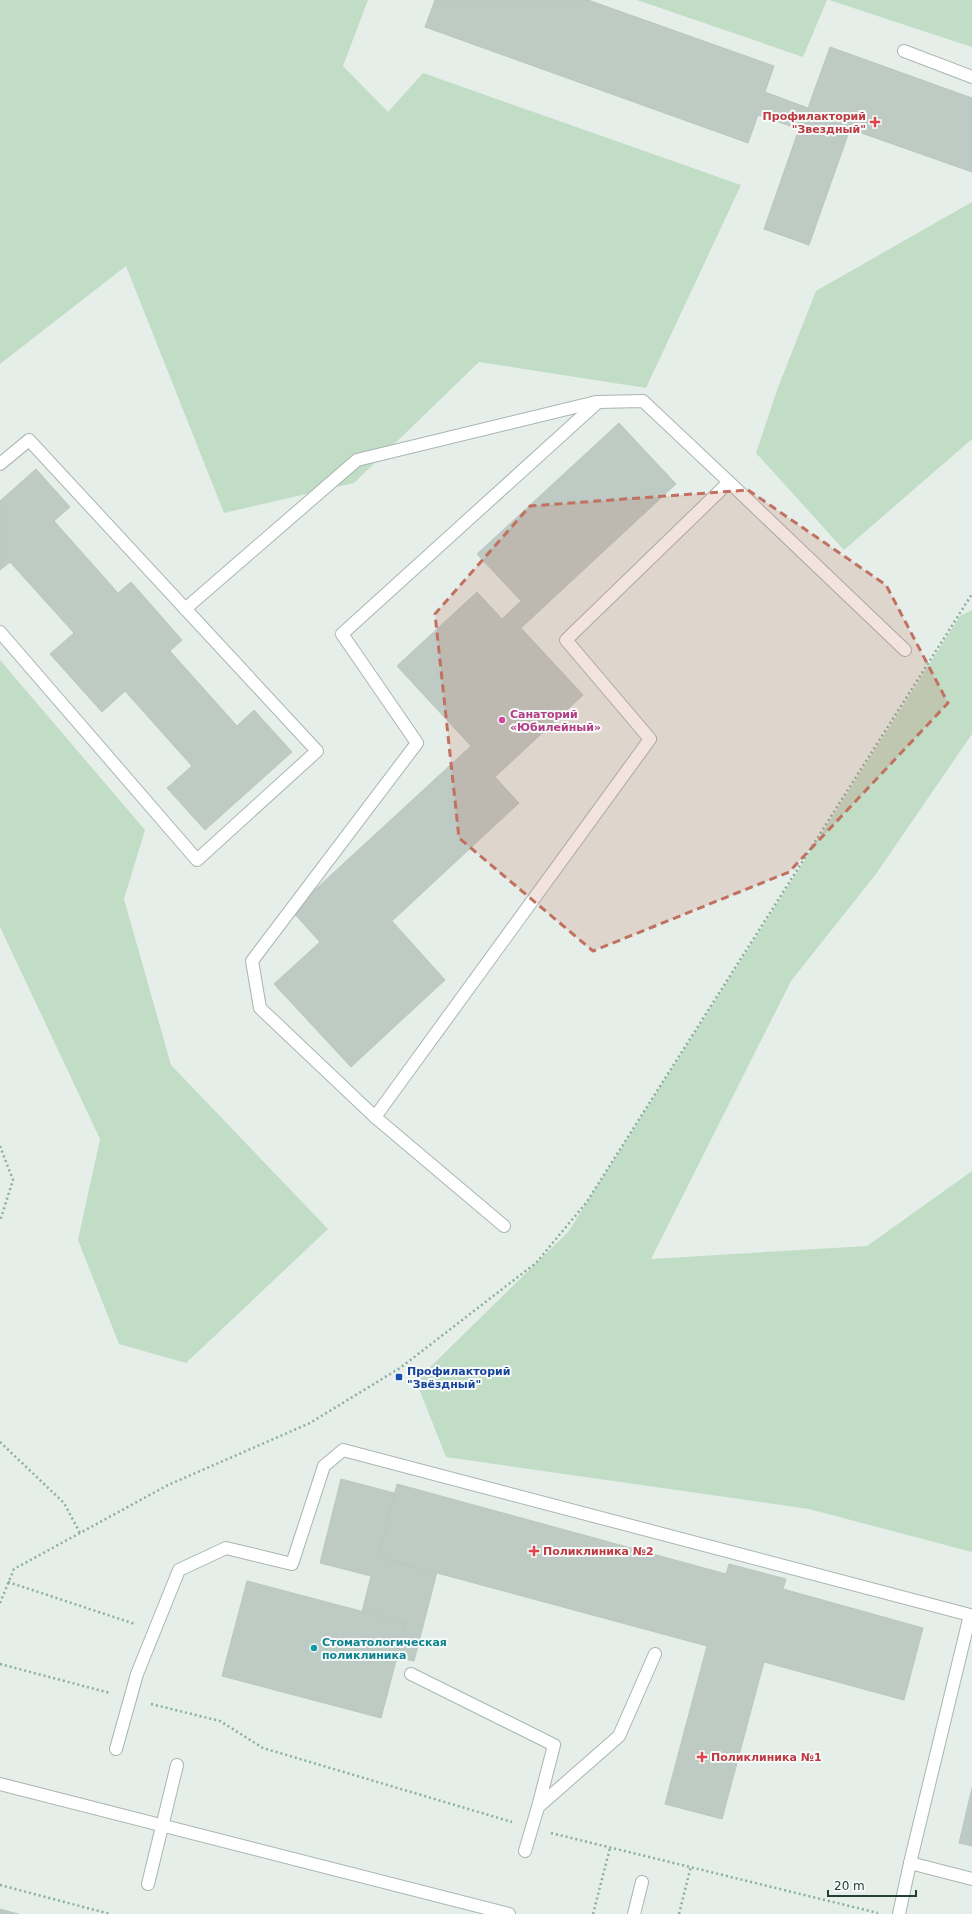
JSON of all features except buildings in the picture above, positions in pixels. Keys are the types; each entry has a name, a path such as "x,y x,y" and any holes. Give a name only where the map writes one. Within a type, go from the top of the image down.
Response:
{"street":[{"path":"904,51 972,77"},
{"path":"185,608 357,460 598,402 643,401 905,650"},
{"path":"504,1226 375,1117 260,1008 252,961 417,743 342,634 598,402"},
{"path":"0,464 29,440 317,751 197,860 0,632"},
{"path":"375,1117 650,739 566,640 729,482"},
{"path":"116,1749 137,1674 179,1570 226,1548 292,1564 324,1466 343,1450 970,1615 899,1914"},
{"path":"538,1807 619,1736 655,1654"},
{"path":"411,1674 554,1745 525,1851"},
{"path":"148,1884 177,1764"},
{"path":"0,1784 509,1914"},
{"path":"910,1864 972,1879"},
{"path":"634,1914 642,1882"}],"path":[{"path":"0,1603 14,1569 168,1485 310,1423 400,1368 536,1263 586,1203 972,594"},
{"path":"0,1146 13,1180 0,1221"},
{"path":"0,1442 64,1502 80,1533"},
{"path":"8,1582 154,1630"},
{"path":"593,1914 610,1848"},
{"path":"679,1914 691,1866"},
{"path":"0,1885 110,1914"}],"highlighted area":[{"path":"748,490 886,585 948,703 789,872 593,951 459,838 435,614 530,506"}],"green space":[{"path":"0,0 368,0 343,66 388,112 423,73 741,185 646,388 479,362 354,483 224,513 126,266 0,364"},
{"path":"637,0 827,0 803,57"},
{"path":"829,0 972,0 972,47"},
{"path":"972,202 972,439 844,550 756,453 777,390 816,291"},
{"path":"972,610 972,734 876,874 791,981 651,1259 867,1246 972,1171 972,1552 809,1509 446,1457 416,1381 568,1232 960,616"},
{"path":"0,660 145,830 124,899 171,1065 328,1229 186,1363 119,1344 78,1240 100,1139 0,927"}],"place":[{"name":"Профилакторий \"Звездный\"","path":"875,122"},
{"name":"Санаторий «Юбилейный»","path":"502,720"},
{"name":"Профилакторий \"Звёздный\"","path":"399,1377"},
{"name":"Поликлиника №2","path":"534,1551"},
{"name":"Стоматологическая поликлиника","path":"314,1648"},
{"name":"Поликлиника №1","path":"702,1757"}]}
